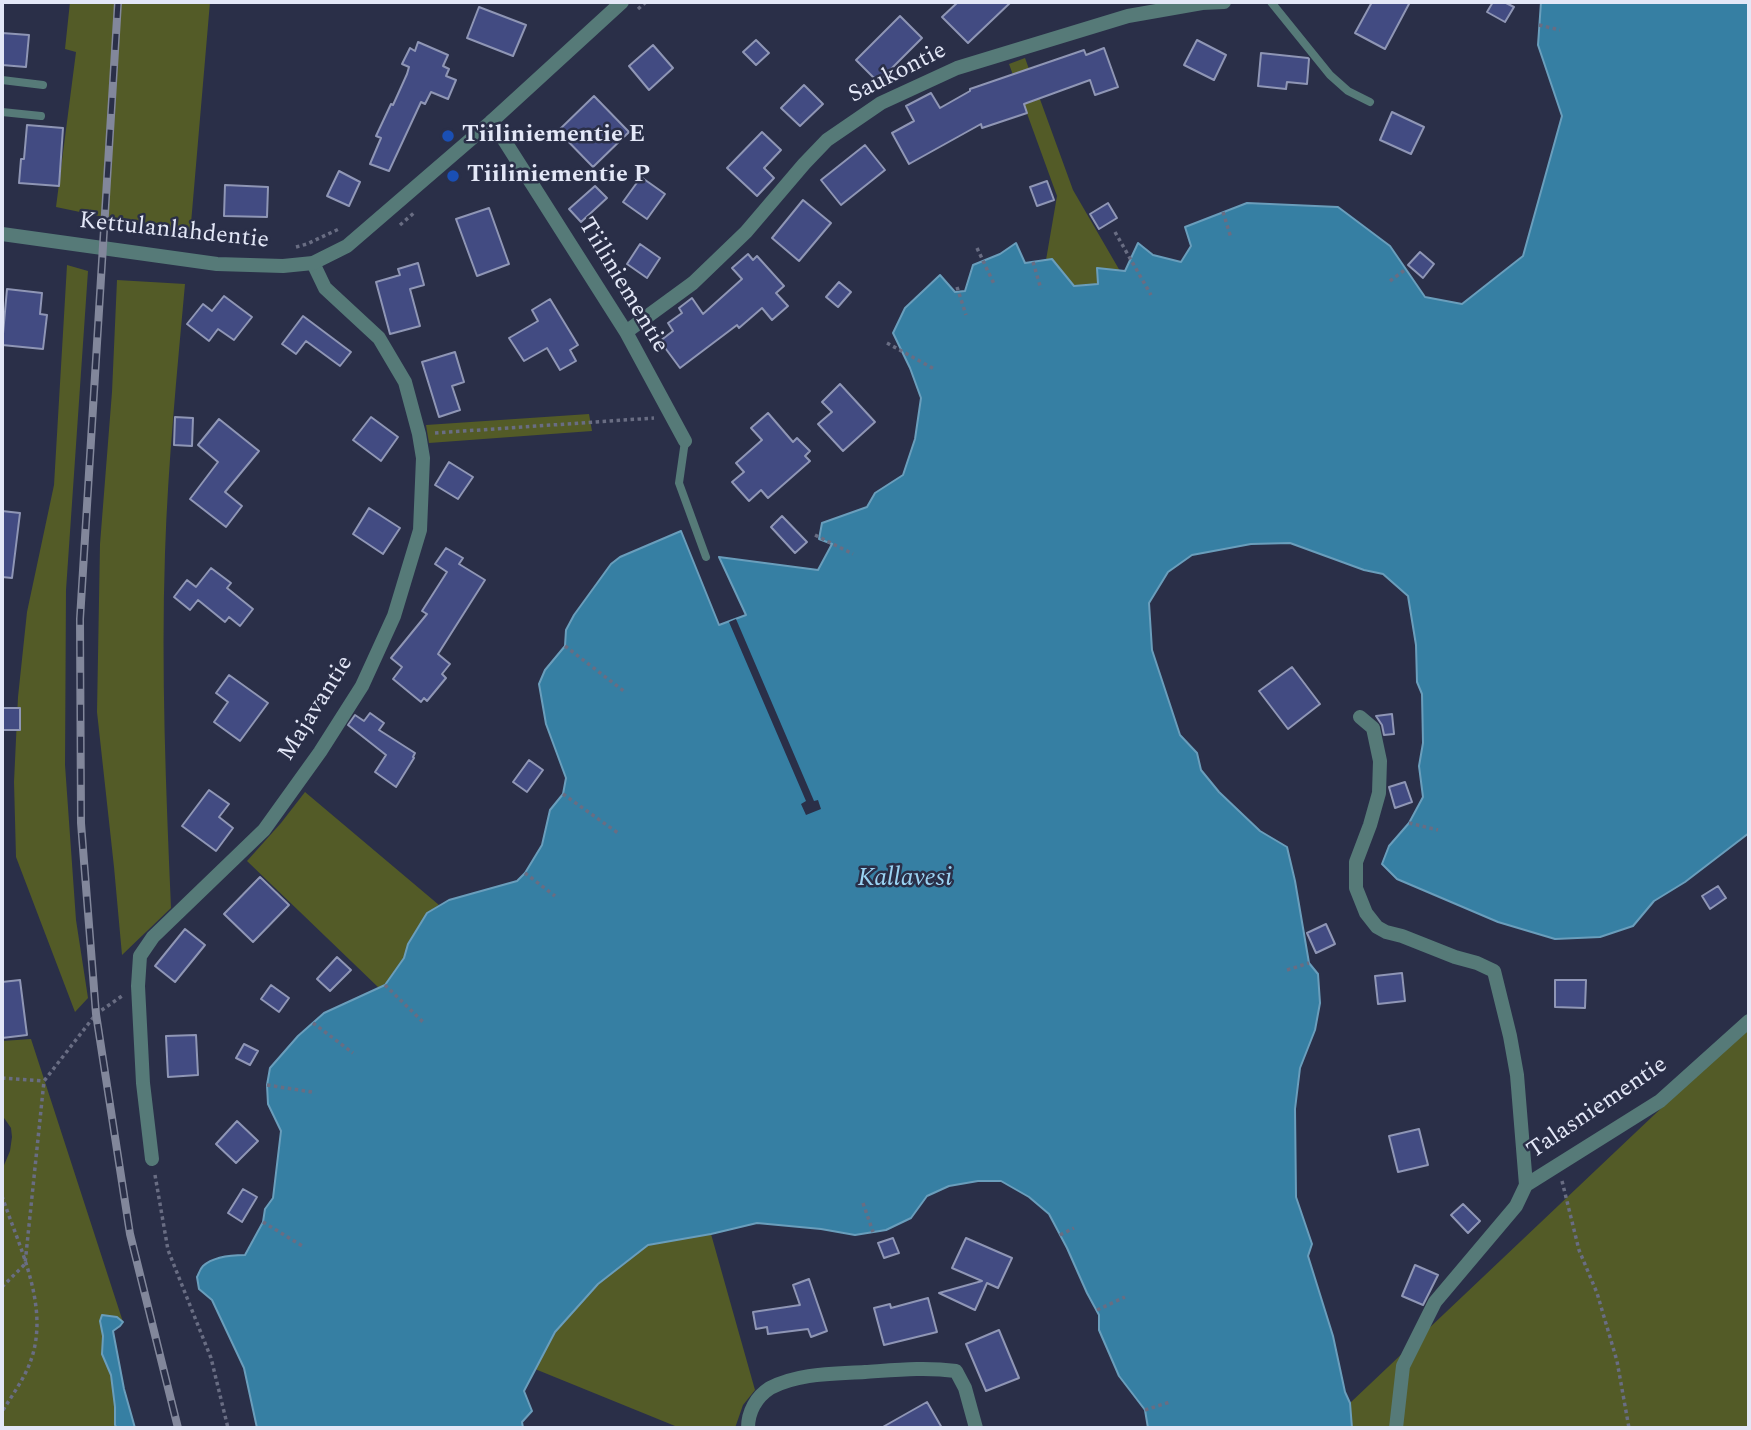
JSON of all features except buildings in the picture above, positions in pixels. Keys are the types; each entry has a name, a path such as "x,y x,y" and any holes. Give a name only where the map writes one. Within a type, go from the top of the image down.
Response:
{"street":[{"name":"Kettulanlahdentie","path":"2,234 216,264 283,266 313,263 347,246 492,121 622,2"},
{"name":"Saukontie","path":"626,332 693,283 746,232 827,140 881,103 957,68 1128,16 1202,3 1224,2"},
{"name":"Tiiliniementie","path":"492,121 626,332 685,441"},
{"name":"Majavantie","path":"152,1159 143,1083 138,986 140,956 153,937 264,830 320,752 362,686 394,616 420,530 423,458 405,382 379,338 325,288 313,263"},
{"path":"1360,717 1373,728 1380,761 1380,782 1370,825 1356,862 1356,888 1366,913 1377,927 1494,971 1517,1075 1526,1185"},
{"name":"Talasniementie","path":"1396,1428 1403,1366 1435,1302 1516,1206 1526,1185 1660,1101 1749,1021"},
{"path":"748,1428 748,1417 756,1401 769,1389 803,1376 932,1368 956,1371 965,1388 976,1428"}],"lane":[{"path":"1271,2 1330,75 1349,91 1370,102"},
{"path":"2,80 43,85"},
{"path":"2,112 41,116"},
{"path":"685,441 679,483 706,557"}],"path":[{"path":"635,11 646,2"},
{"path":"1539,25 1560,30"},
{"path":"396,228 423,204"},
{"path":"1223,212 1231,238"},
{"path":"295,247 339,229 349,220"},
{"path":"1115,232 1151,295"},
{"path":"977,248 995,286"},
{"path":"1033,262 1041,289"},
{"path":"1390,281 1406,269"},
{"path":"957,287 966,315"},
{"path":"887,343 936,370"},
{"path":"419,434 672,416"},
{"path":"815,535 853,554"},
{"path":"565,646 625,692"},
{"path":"563,794 618,834"},
{"path":"1409,823 1438,830"},
{"path":"525,873 555,897"},
{"path":"1287,970 1309,963"},
{"path":"385,985 423,1021"},
{"path":"2,1287 26,1264 44,1081 96,1014 138,986"},
{"path":"313,1023 353,1053"},
{"path":"2,1078 44,1081"},
{"path":"267,1084 312,1092"},
{"path":"152,1159 169,1250 211,1358 228,1428"},
{"path":"1558,1163 1579,1250 1597,1293 1617,1361 1629,1428"},
{"path":"2,1196 26,1264 37,1319 32,1359 2,1412"},
{"path":"863,1203 873,1232"},
{"path":"263,1222 304,1247"},
{"path":"1060,1234 1074,1228"},
{"path":"1097,1310 1125,1297"},
{"path":"1144,1410 1170,1402"}],"green space":[{"path":"70,2 210,2 190,235 56,207 76,52 65,49"},
{"path":"1025,58 1073,190 1120,271 1098,268 1098,284 1074,286 1052,259 1046,260 1057,196 1009,64"},
{"path":"67,265 88,271 66,590 65,765 76,920 88,998 75,1012 16,857 14,782 18,697 27,612 54,485"},
{"path":"117,280 185,284 165,553 165,731 171,908 122,955 97,712 100,544 112,392"},
{"path":"589,414 592,431 429,443 426,425"},
{"path":"305,792 439,905 427,913 408,944 404,958 385,985 379,988 247,861"},
{"path":"1749,1025 1749,1428 1352,1428 1350,1403"},
{"path":"31,1039 123,1322 117,1317 100,1321 102,1354 111,1375 117,1428 2,1428 2,1170 10,1151 12,1137 11,1128 2,1115 2,1041"},
{"path":"711,1234 755,1390 743,1405 735,1428 680,1428 535,1369 555,1332 598,1284 648,1245"}],"water":[{"name":"Kallavesi","path":"1541,2 1749,2 1749,833 1685,882 1654,901 1633,926 1600,937 1555,939 1498,922 1397,879 1382,864 1389,846 1409,823 1423,797 1419,766 1423,743 1422,694 1417,682 1416,645 1408,596 1383,574 1364,570 1290,543 1251,544 1192,555 1168,572 1149,603 1152,650 1180,735 1197,753 1201,770 1219,792 1260,831 1287,847 1309,963 1318,974 1320,1003 1315,1030 1300,1068 1295,1109 1296,1197 1312,1244 1308,1256 1333,1336 1345,1392 1350,1403 1352,1428 1148,1428 1145,1410 1119,1376 1099,1330 1099,1315 1049,1214 1029,1197 1001,1181 978,1181 949,1186 927,1196 911,1218 886,1230 855,1235 757,1223 648,1245 598,1284 555,1332 524,1391 532,1411 522,1422 523,1428 257,1428 244,1368 212,1300 199,1289 197,1277 203,1266 212,1260 245,1255 263,1222 265,1209 273,1198 281,1131 268,1104 270,1068 298,1036 324,1013 385,985 404,958 408,944 427,913 449,900 517,881 525,873 542,845 550,810 563,794 566,778 546,724 539,684 545,670 565,646 566,630 574,615 611,564 620,557 681,531 719,625 746,615 719,557 818,570 832,544 819,539 822,523 867,507 875,493 903,475 915,439 921,398 893,333 905,308 940,275 955,292 965,291 973,265 1000,254 1016,243 1025,263 1052,259 1074,286 1098,284 1097,268 1125,271 1138,243 1153,255 1181,262 1191,246 1185,227 1247,203 1338,207 1390,246 1425,297 1462,304 1523,256 1562,116 1538,45"},
{"path":"102,1315 117,1317 123,1322 113,1331 124,1389 135,1428 117,1428 115,1425 111,1375 102,1354"}],"pier":[{"path":"736,619 814,801 818,800 821,809 806,815 801,804 806,801 729,622"}],"railway":[{"path":"118,2 80,619 81,823 96,1014 130,1234 178,1428"}],"place":[{"name":"Tiiliniementie E","path":"448,136"},
{"name":"Tiiliniementie P","path":"453,176"}]}
